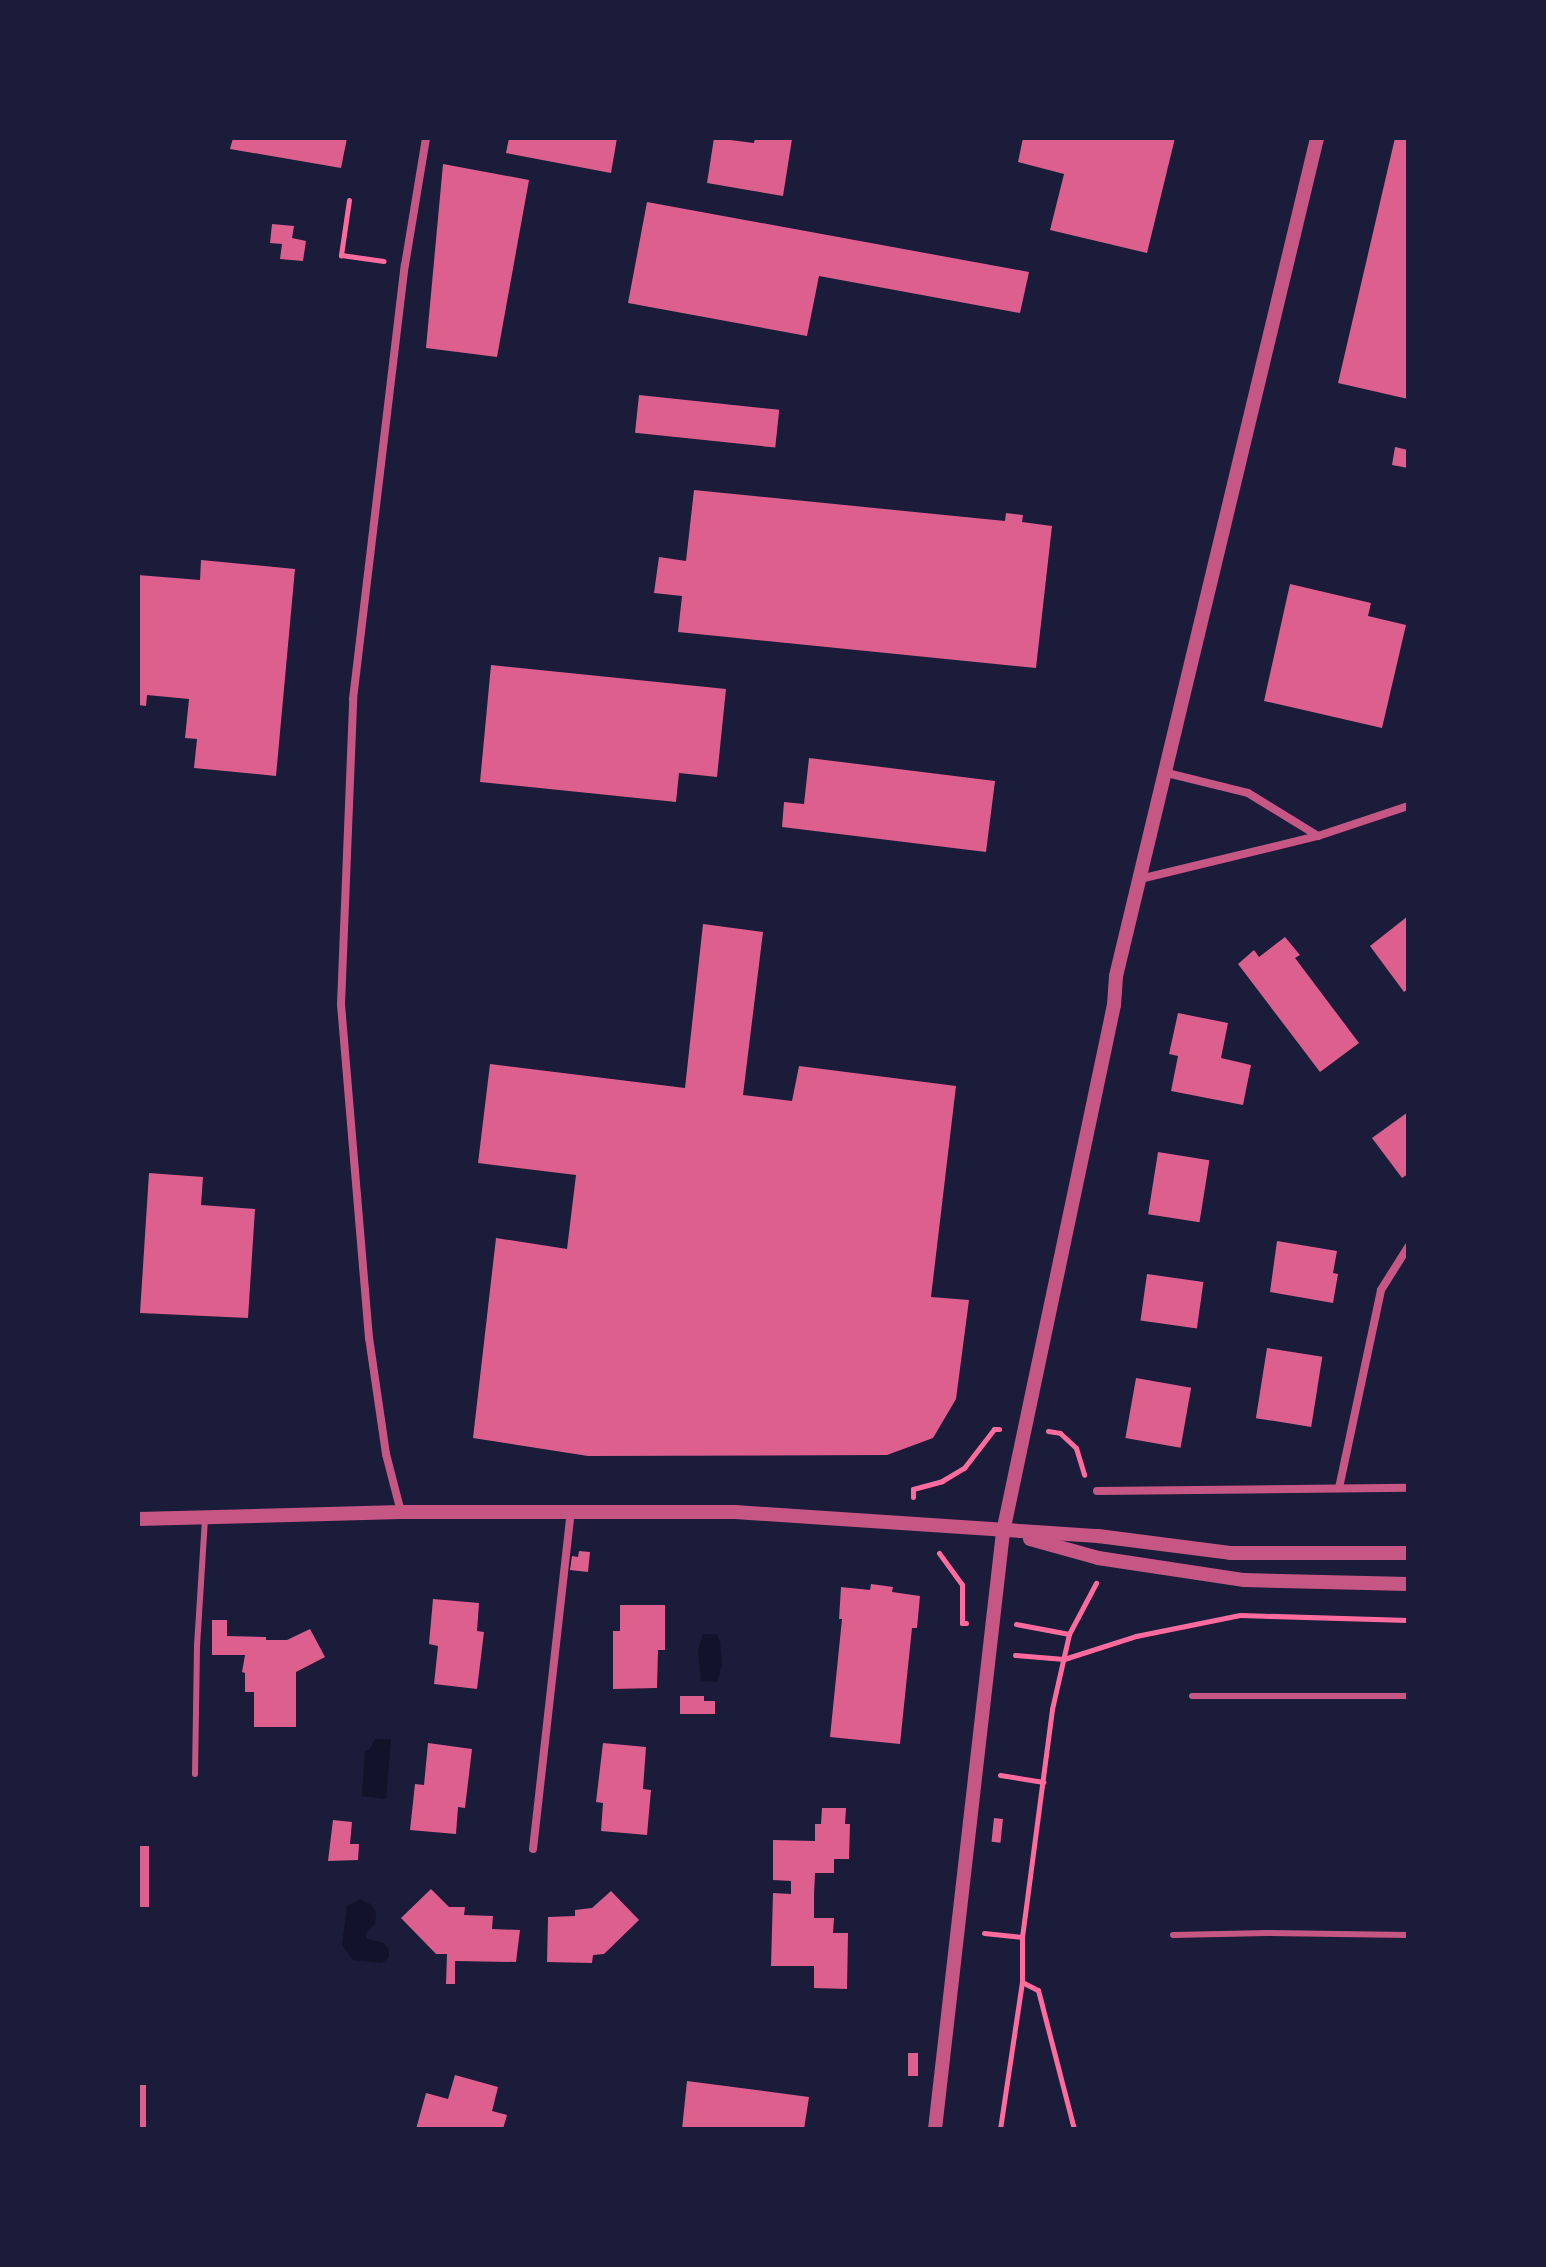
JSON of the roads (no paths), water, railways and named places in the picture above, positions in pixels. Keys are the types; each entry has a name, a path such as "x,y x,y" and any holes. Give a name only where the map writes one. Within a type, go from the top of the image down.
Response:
{"street":[{"path":"401,1512 386,1454 369,1338 341,1004 353,699 405,265 426,138"},
{"path":"935,2129 1003,1532 1114,1005 1116,976 1317,138"},
{"path":"1167,773 1248,793 1318,836"},
{"path":"1140,879 1318,836 1408,806"},
{"path":"1339,1488 1381,1290 1408,1247"},
{"path":"1097,1491 1408,1488"},
{"path":"138,1519 401,1512 735,1512 1098,1536 1230,1553 1408,1553"},
{"path":"533,1849 571,1512"},
{"path":"1003,1532 1098,1558 1244,1580 1408,1584"}],"lane":[{"path":"195,1774 197,1646 205,1518"},
{"path":"1192,1696 1408,1696"},
{"path":"1173,1935 1408,1935"}]}
